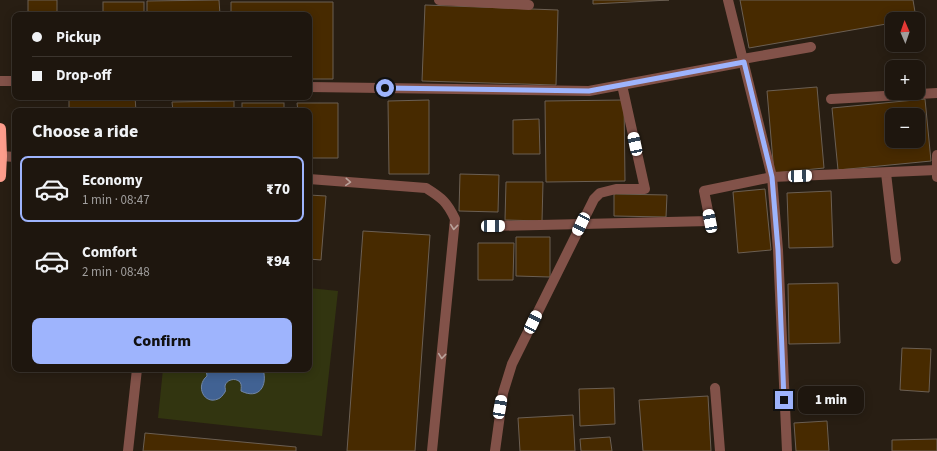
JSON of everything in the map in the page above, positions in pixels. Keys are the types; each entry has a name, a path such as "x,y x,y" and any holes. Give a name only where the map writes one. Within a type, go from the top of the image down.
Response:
{"highway":[{"path":"0,129 2,156 0,176"}],"street":[{"path":"439,0 529,5"},
{"path":"728,0 772,177 778,250 787,451"},
{"path":"312,87 566,92 589,91 811,47"},
{"path":"0,81 12,81"},
{"path":"495,451 503,393 512,364 594,199 600,193 616,189 645,189 622,85"},
{"path":"831,99 937,93"},
{"path":"937,155 937,177"},
{"path":"2,156 12,157"},
{"path":"493,226 710,221 704,191 772,177 937,170"},
{"path":"886,173 896,259"},
{"path":"312,179 426,188 441,197 449,207 455,219 432,451"},
{"path":"128,451 137,372"},
{"path":"715,388 720,451"}],"green space":[{"path":"312,288 338,291 322,436 158,418 163,372 312,372"}],"water":[{"path":"206,372 264,372 264,381 261,390 253,394 241,391 240,382 238,380 231,380 227,382 225,392 221,397 213,400 205,397 203,394 203,380 207,376"}],"building":[{"path":"28,0 57,0 57,12 28,12"},
{"path":"219,0 220,12 147,12 147,1"},
{"path":"593,0 669,0 593,4"},
{"path":"740,0 913,0 915,12 885,12 885,24 749,48"},
{"path":"103,2 144,2 144,12 103,12"},
{"path":"231,2 333,2 333,79 312,79 312,12 231,12"},
{"path":"425,5 558,10 556,85 422,81"},
{"path":"817,87 824,168 774,173 767,91"},
{"path":"925,99 931,161 838,170 832,108"},
{"path":"69,100 135,100 136,108 69,108"},
{"path":"429,100 429,174 389,174 388,101"},
{"path":"624,100 625,181 546,182 545,101"},
{"path":"234,101 234,108 173,108 172,102"},
{"path":"242,103 284,103 284,108 242,108"},
{"path":"297,103 338,103 338,158 312,158 312,108 298,108"},
{"path":"539,119 540,154 513,154 513,120"},
{"path":"460,174 499,175 498,212 459,211"},
{"path":"506,182 543,182 542,221 505,220"},
{"path":"765,189 771,250 738,253 733,192"},
{"path":"831,191 833,247 789,248 787,193"},
{"path":"614,194 667,195 666,217 614,216"},
{"path":"312,195 326,196 321,260 312,259"},
{"path":"363,231 430,235 415,451 347,451"},
{"path":"516,237 550,237 550,277 516,276"},
{"path":"478,243 514,243 513,280 478,280"},
{"path":"838,283 840,343 789,344 788,284"},
{"path":"902,348 931,349 929,392 900,390"},
{"path":"614,388 615,424 580,426 579,389"},
{"path":"708,396 711,451 643,451 639,400"},
{"path":"573,415 575,451 520,451 518,418"},
{"path":"827,421 829,451 796,451 794,423"},
{"path":"145,433 296,447 296,451 143,451"},
{"path":"610,437 612,451 581,451 580,439"},
{"path":"937,439 937,451 892,451 892,440"}],"route":[{"path":"385,88 566,92 589,91 744,62 772,177 778,250 784,400"}]}
